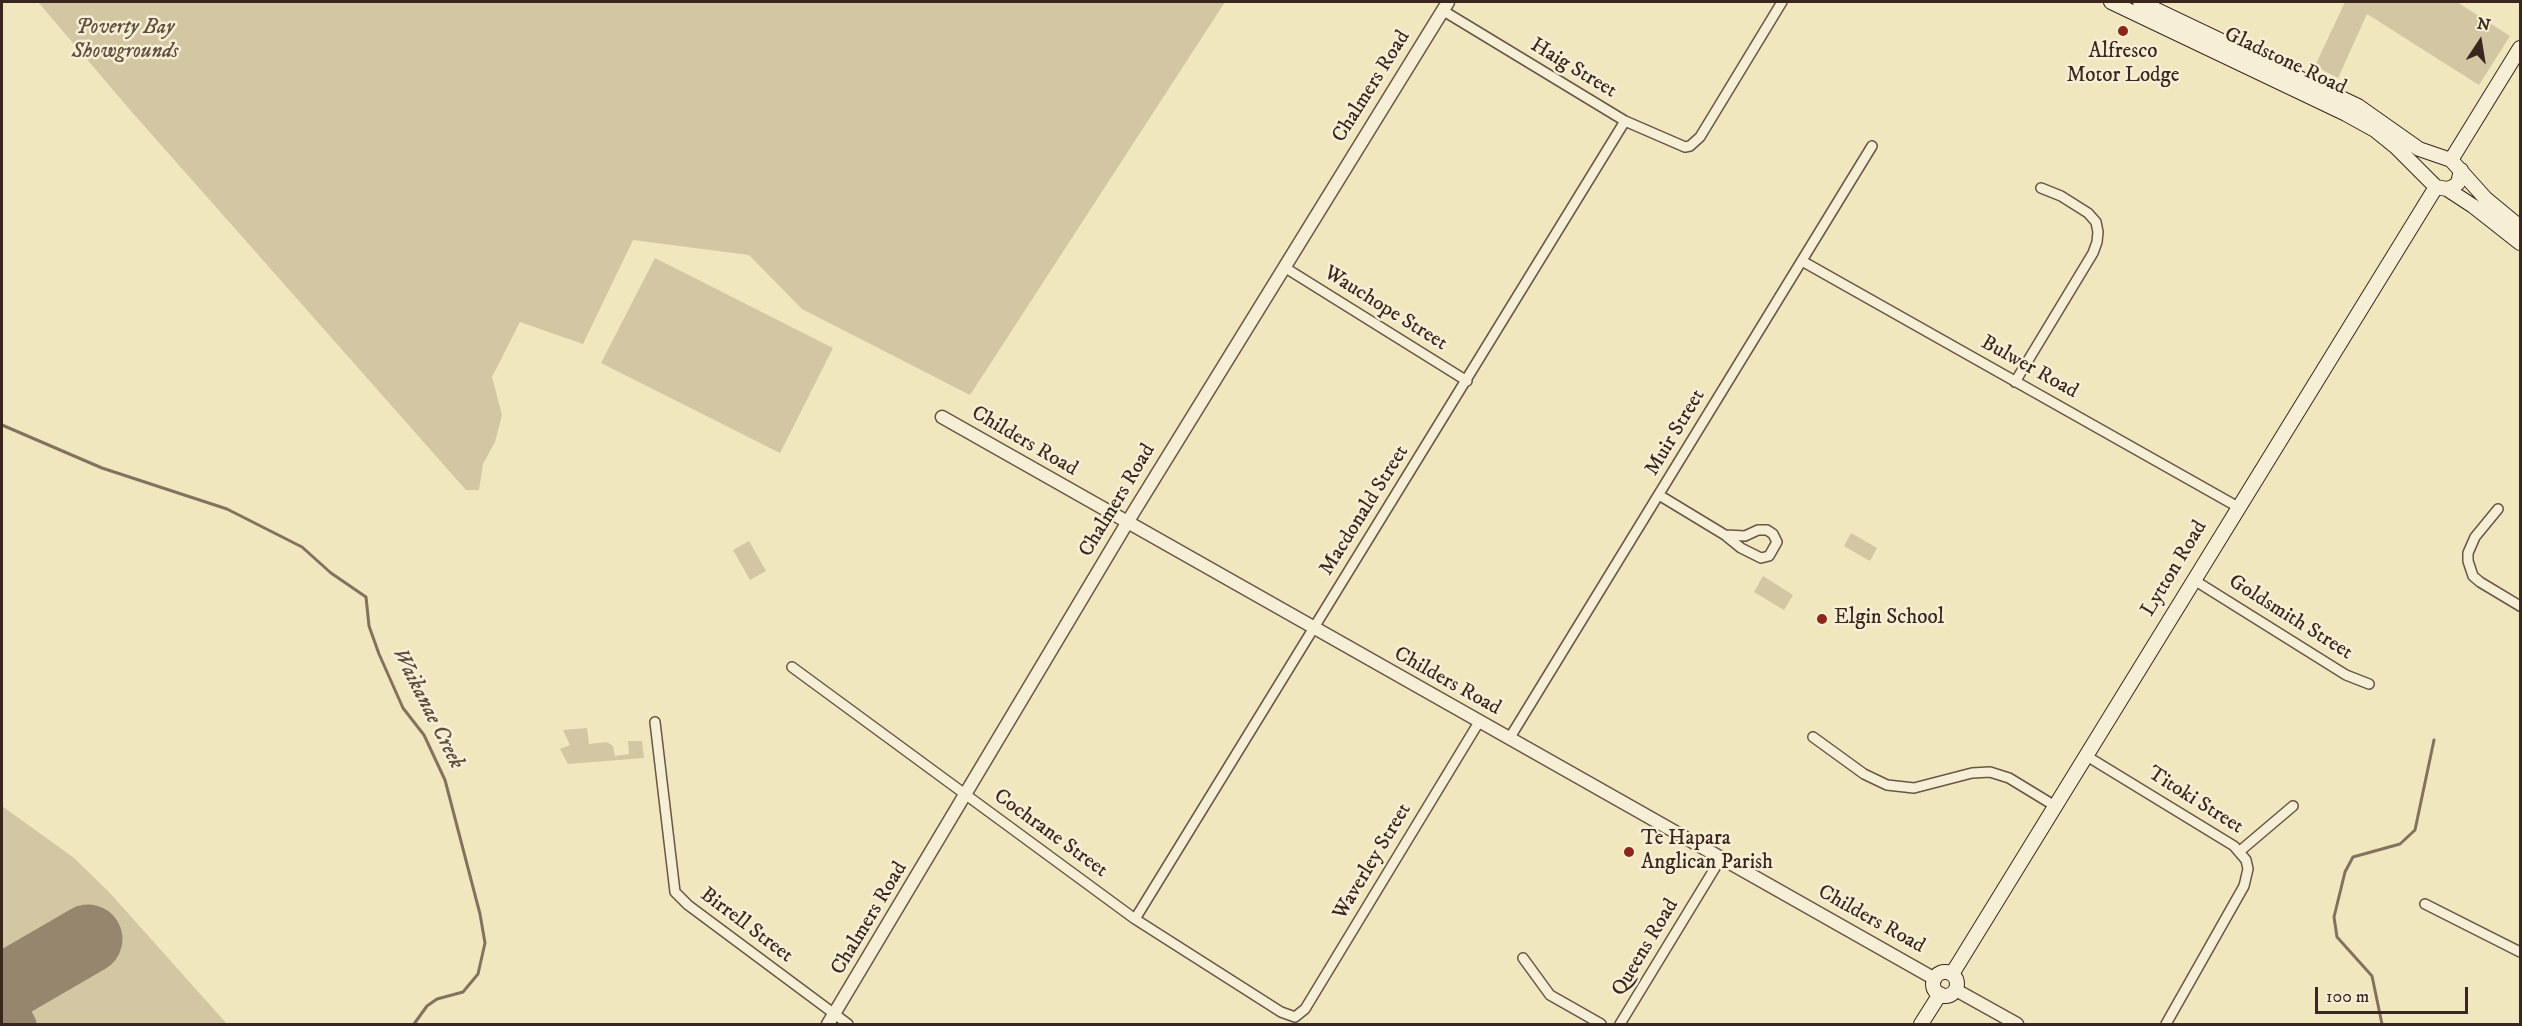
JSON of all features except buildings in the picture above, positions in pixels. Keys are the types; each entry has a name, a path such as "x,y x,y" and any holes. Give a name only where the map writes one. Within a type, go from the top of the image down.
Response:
{"main road":[{"name":"Gladstone Road","path":"2111,2 2375,130 2437,185 2473,206 2520,243"},
{"name":"Gladstone Road","path":"2140,2 2358,106 2410,143 2451,163 2486,199 2520,227"},
{"path":"2451,163 2520,48"},
{"path":"2435,160 2451,163 2458,183 2437,185 2431,166 2435,160"},
{"name":"Lytton Road","path":"1952,974 2437,185"},
{"path":"1939,973 1952,974 1957,984 1956,990 1949,996 1940,994 1934,986 1935,979 1939,973"},
{"path":"1921,1024 1940,994"}],"street":[{"name":"Haig Street","path":"1445,6 1625,121 1677,145 1690,146 1700,137 1782,2"},
{"name":"Chalmers Road","path":"831,1019 1126,524 1445,6"},
{"name":"Macdonald Street","path":"1135,919 1625,121"},
{"name":"Muir Street","path":"1509,739 1872,146"},
{"path":"2015,382 2093,253 2097,242 2096,222 2088,213 2061,196 2042,189"},
{"name":"Bulwer Road","path":"1802,261 2238,507"},
{"name":"Wauchope Street","path":"1284,267 1467,381"},
{"name":"Childers Road","path":"942,417 1126,524 1935,979"},
{"path":"1659,495 1725,535 1741,548 1761,558 1769,556 1777,542 1773,534 1767,530 1758,530 1745,536 1725,535"},
{"path":"2498,508 2475,537 2468,553 2468,561 2473,576 2520,606"},
{"name":"Goldsmith Street","path":"2194,579 2346,675 2369,684"},
{"name":"Cochrane Street","path":"792,667 1135,919 1281,1012 1295,1017"},
{"name":"Birrell Street","path":"655,722 675,892 688,905 831,1019 848,1024"},
{"name":"Waverley Street","path":"1295,1017 1305,1009 1479,722"},
{"path":"1813,737 1864,774 1887,785 1914,788 1971,773 1990,772 2009,778 2055,806"},
{"name":"Titoki Street","path":"2085,755 2240,851 2248,869 2244,886 2166,1024"},
{"path":"2240,851 2293,806"},
{"name":"Queens Road","path":"1620,1024 1721,858"},
{"path":"2425,904 2520,952"},
{"path":"1523,958 1541,986 1550,994 1601,1024"},
{"path":"1956,990 2017,1024"}],"green space":[{"name":"Poverty Bay Showgrounds","path":"38,2 1225,2 970,395 802,309 749,255 633,240 583,344 520,322 492,377 502,415 495,442 483,464 479,490 466,490 131,111"},
{"path":"2345,2 2457,2 2510,36 2479,85 2367,14 2338,78 2315,66"},
{"path":"655,258 833,348 780,453 601,363"},
{"path":"1851,533 1877,548 1870,561 1844,546"},
{"path":"749,541 766,571 750,580 733,550"},
{"path":"1763,576 1793,595 1784,610 1754,592"},
{"path":"587,728 589,744 607,742 613,746 615,756 629,754 628,741 642,741 644,758 568,764 560,749 570,745 563,730"},
{"path":"2,806 74,858 109,892 227,1024 2,1024"}],"waterway":[{"name":"Waikanae Creek","path":"2,425 102,468 227,509 302,547 331,573 366,597 369,626 379,654 403,708 424,735 445,780 480,914 485,943 478,974 463,992 437,999 427,1006 414,1024"},
{"path":"2382,1024 2372,976 2337,937 2334,917 2345,872 2353,857 2400,844 2415,830 2434,740"}],"taxiway":[{"path":"4,988 23,1024"}],"runway":[{"path":"2,989 88,939"}],"place":[{"name":"Alfresco Motor Lodge","path":"2123,31"},
{"name":"Elgin School","path":"1822,619"},
{"name":"Te Hapara Anglican Parish","path":"1629,852"}]}
